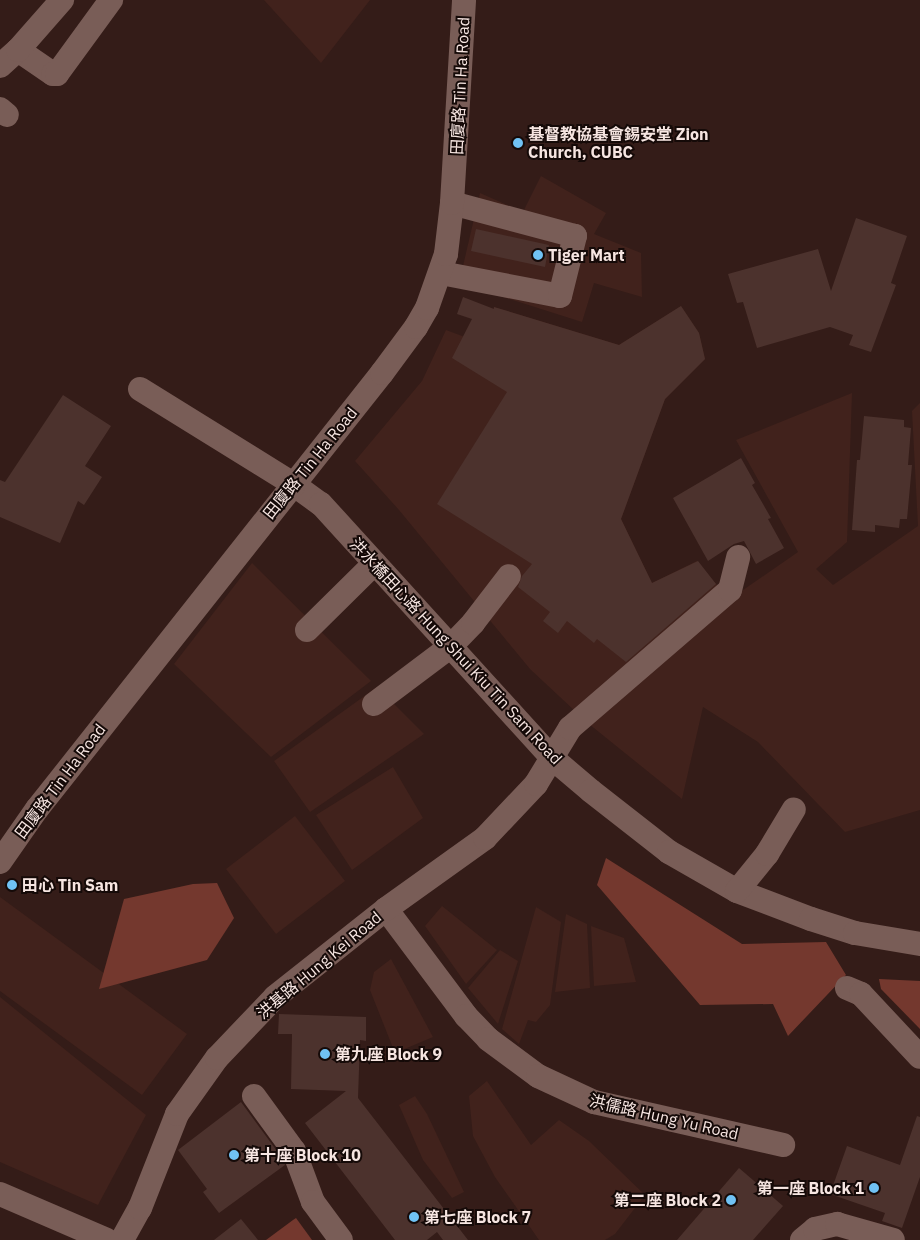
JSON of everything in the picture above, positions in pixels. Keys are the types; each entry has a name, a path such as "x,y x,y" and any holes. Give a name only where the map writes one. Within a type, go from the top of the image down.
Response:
{"street":[{"path":"0,66 18,50 62,0"},
{"path":"18,50 53,74 57,74 111,0"},
{"name":"田廈路 Tin Ha Road","path":"0,862 37,809 382,373 416,327 427,308 441,273 446,254 452,203 464,0"},
{"path":"441,273 560,296 575,236 452,203"},
{"name":"洪水橋田心路 Hung Shui Kiu Tin Sam Road","path":"140,389 293,484 321,504 551,757 591,792 670,852 737,891 811,919 854,933 920,944"},
{"name":"洪基路 Hung Kei Road","path":"122,1240 140,1208 177,1114 217,1058 275,997 386,909 485,838 536,784 570,728 730,590 738,557"},
{"path":"307,630 375,563"},
{"path":"374,704 450,647 474,622 509,576"},
{"path":"737,891 766,854 794,809"},
{"name":"洪儒路 Hung Yu Road","path":"386,909 466,1016 488,1039 538,1076 594,1102 783,1144"},
{"path":"847,988 861,994 920,1057"},
{"path":"254,1096 294,1151 313,1202 341,1240"},
{"path":"0,1194 107,1240"},
{"path":"802,1240 815,1229 837,1224 893,1240"}],"shaded area":[{"path":"264,0 370,0 321,63"},
{"path":"541,176 606,213 594,234 641,253 642,297 594,283 582,322 459,283 480,193 523,212"},
{"path":"681,306 699,333 705,359 665,399 621,519 652,583 697,561 721,590 575,711 530,669 399,510 355,461 422,381 446,330 481,343 494,307 619,345"},
{"path":"852,393 847,542 816,569 833,585 918,526 912,411 920,403 920,810 845,832 758,742 703,707 682,799 584,720 730,599 798,552 736,440"},
{"path":"252,563 371,681 271,757 174,664"},
{"path":"377,687 424,734 310,812 274,761"},
{"path":"393,767 423,818 352,870 316,815"},
{"path":"295,816 345,881 276,934 226,869"},
{"path":"606,858 742,944 826,942 846,975 788,1036 773,1004 700,1005 597,885"},
{"path":"217,883 234,918 207,960 99,989 124,899 193,884"},
{"path":"0,897 187,1034 142,1095 0,991"},
{"path":"442,906 497,950 466,984 425,926"},
{"path":"536,907 561,922 550,1005 536,1022 528,1020 519,1044 502,1029"},
{"path":"566,914 587,924 590,988 555,992"},
{"path":"591,926 624,938 636,982 594,986"},
{"path":"500,950 518,961 498,1024 468,988"},
{"path":"391,959 433,1037 395,1053 370,990 374,972"},
{"path":"879,979 920,981 920,1029 881,989"},
{"path":"0,997 146,1115 98,1205 0,1162"},
{"path":"487,1081 531,1145 559,1120 589,1141 645,1195 615,1234 605,1240 539,1240 495,1177 473,1136 469,1096"},
{"path":"415,1096 427,1114 464,1192 452,1198 423,1160 399,1105"},
{"path":"296,1218 312,1240 266,1240 293,1220"}],"building":[{"path":"856,218 907,236 891,283 896,285 871,352 849,345 853,335 830,327 757,348 743,302 737,303 728,274 818,249 831,291"},
{"path":"476,229 549,245 545,267 471,251"},
{"path":"463,297 494,309 494,307 619,345 681,306 699,333 705,359 665,399 621,519 652,583 698,561 716,584 626,662 597,639 594,643 567,621 558,633 543,621 550,612 518,587 522,576 532,564 437,504 507,392 452,358 472,319 457,314"},
{"path":"63,395 111,426 85,466 102,477 84,505 78,501 60,543 0,517 0,480 5,482"},
{"path":"864,416 904,420 904,427 911,428 908,465 912,465 907,519 900,519 899,528 875,525 875,532 852,530 857,460 860,460"},
{"path":"741,458 755,483 752,485 771,518 768,519 784,548 756,564 744,541 734,544 708,561 673,498"},
{"path":"279,1014 366,1017 366,1041 360,1040 358,1098 468,1240 443,1240 437,1232 427,1240 395,1240 305,1123 346,1091 291,1089 292,1034 278,1034"},
{"name":"第十座 Block 10","path":"241,1102 282,1158 285,1165 219,1213 203,1192 207,1189 178,1150"},
{"name":"第一座 Block 1","path":"917,1116 920,1117 920,1177 902,1228 882,1221 885,1213 830,1194 847,1146 900,1165"},
{"name":"第二座 Block 2","path":"739,1168 783,1206 753,1240 677,1240"},
{"path":"241,1219 258,1240 214,1240"}],"place":[{"name":"基督教協基會錫安堂 Zion Church, CUBC","path":"518,143"},
{"name":"Tiger Mart","path":"538,255"},
{"name":"田心 Tin Sam","path":"12,885"},
{"name":"第九座 Block 9","path":"325,1054"},
{"name":"第十座 Block 10","path":"234,1155"},
{"name":"第一座 Block 1","path":"874,1188"},
{"name":"第二座 Block 2","path":"731,1200"},
{"name":"第七座 Block 7","path":"414,1217"}]}
